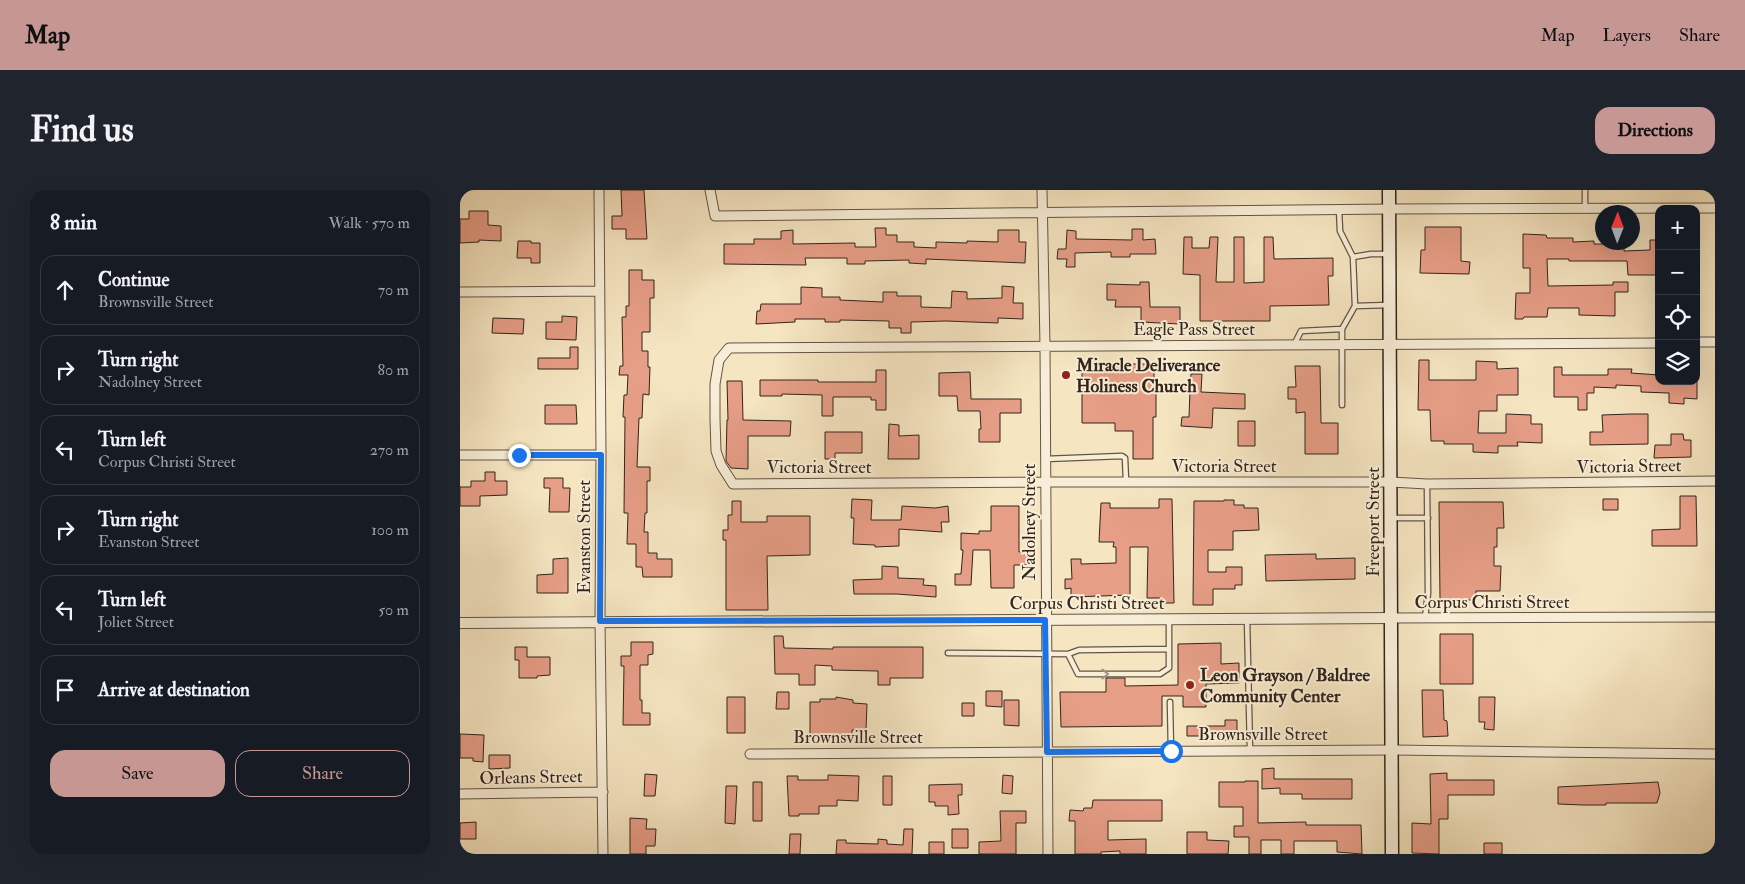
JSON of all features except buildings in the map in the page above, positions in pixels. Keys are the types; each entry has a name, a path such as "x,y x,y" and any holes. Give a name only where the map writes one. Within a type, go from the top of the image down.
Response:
{"main road":[{"name":"Freeport Street","path":"1389,190 1392,854"}],"street":[{"name":"Evanston Street","path":"599,190 600,621 603,854"},
{"path":"710,190 714,216 1339,209 1715,208"},
{"name":"Nadolney Street","path":"1042,190 1045,346 1045,620 1048,854"},
{"path":"460,292 600,291"},
{"path":"1700,342 1715,342"},
{"name":"Eagle Pass Street","path":"733,484 721,465 716,451 715,384 719,360 728,348 1655,343"},
{"path":"460,455 601,455"},
{"name":"Victoria Street","path":"733,484 1046,482 1391,482 1427,484 1715,481"},
{"name":"Corpus Christi Street","path":"460,622 1715,616"},
{"name":"Brownsville Street","path":"750,754 1392,750 1715,754"},
{"name":"Orleans Street","path":"460,794 603,792"}],"lane":[{"path":"1584,209 1585,190"},
{"path":"1339,209 1340,231 1353,258 1355,306 1342,329 1342,405"},
{"path":"1353,258 1371,254 1389,254"},
{"path":"1355,306 1390,305"},
{"path":"1294,344 1301,331 1342,329"},
{"path":"1045,459 1122,456 1126,462 1126,482"},
{"path":"1425,618 1428,593 1427,484"},
{"path":"1391,518 1428,518"},
{"path":"1068,654 1078,674 1160,674 1168,668 1169,619"},
{"path":"1247,619 1250,751"},
{"path":"948,653 1068,654 1079,650 1169,649"},
{"path":"1170,702 1171,751"}],"place":[{"name":"Miracle Deliverance Holiness Church","path":"1066,375"},
{"name":"Leon Grayson / Baldree Community Center","path":"1190,685"}],"route":[{"path":"519,455 601,455 600,621 1045,620 1047,752 1171,751"}]}
